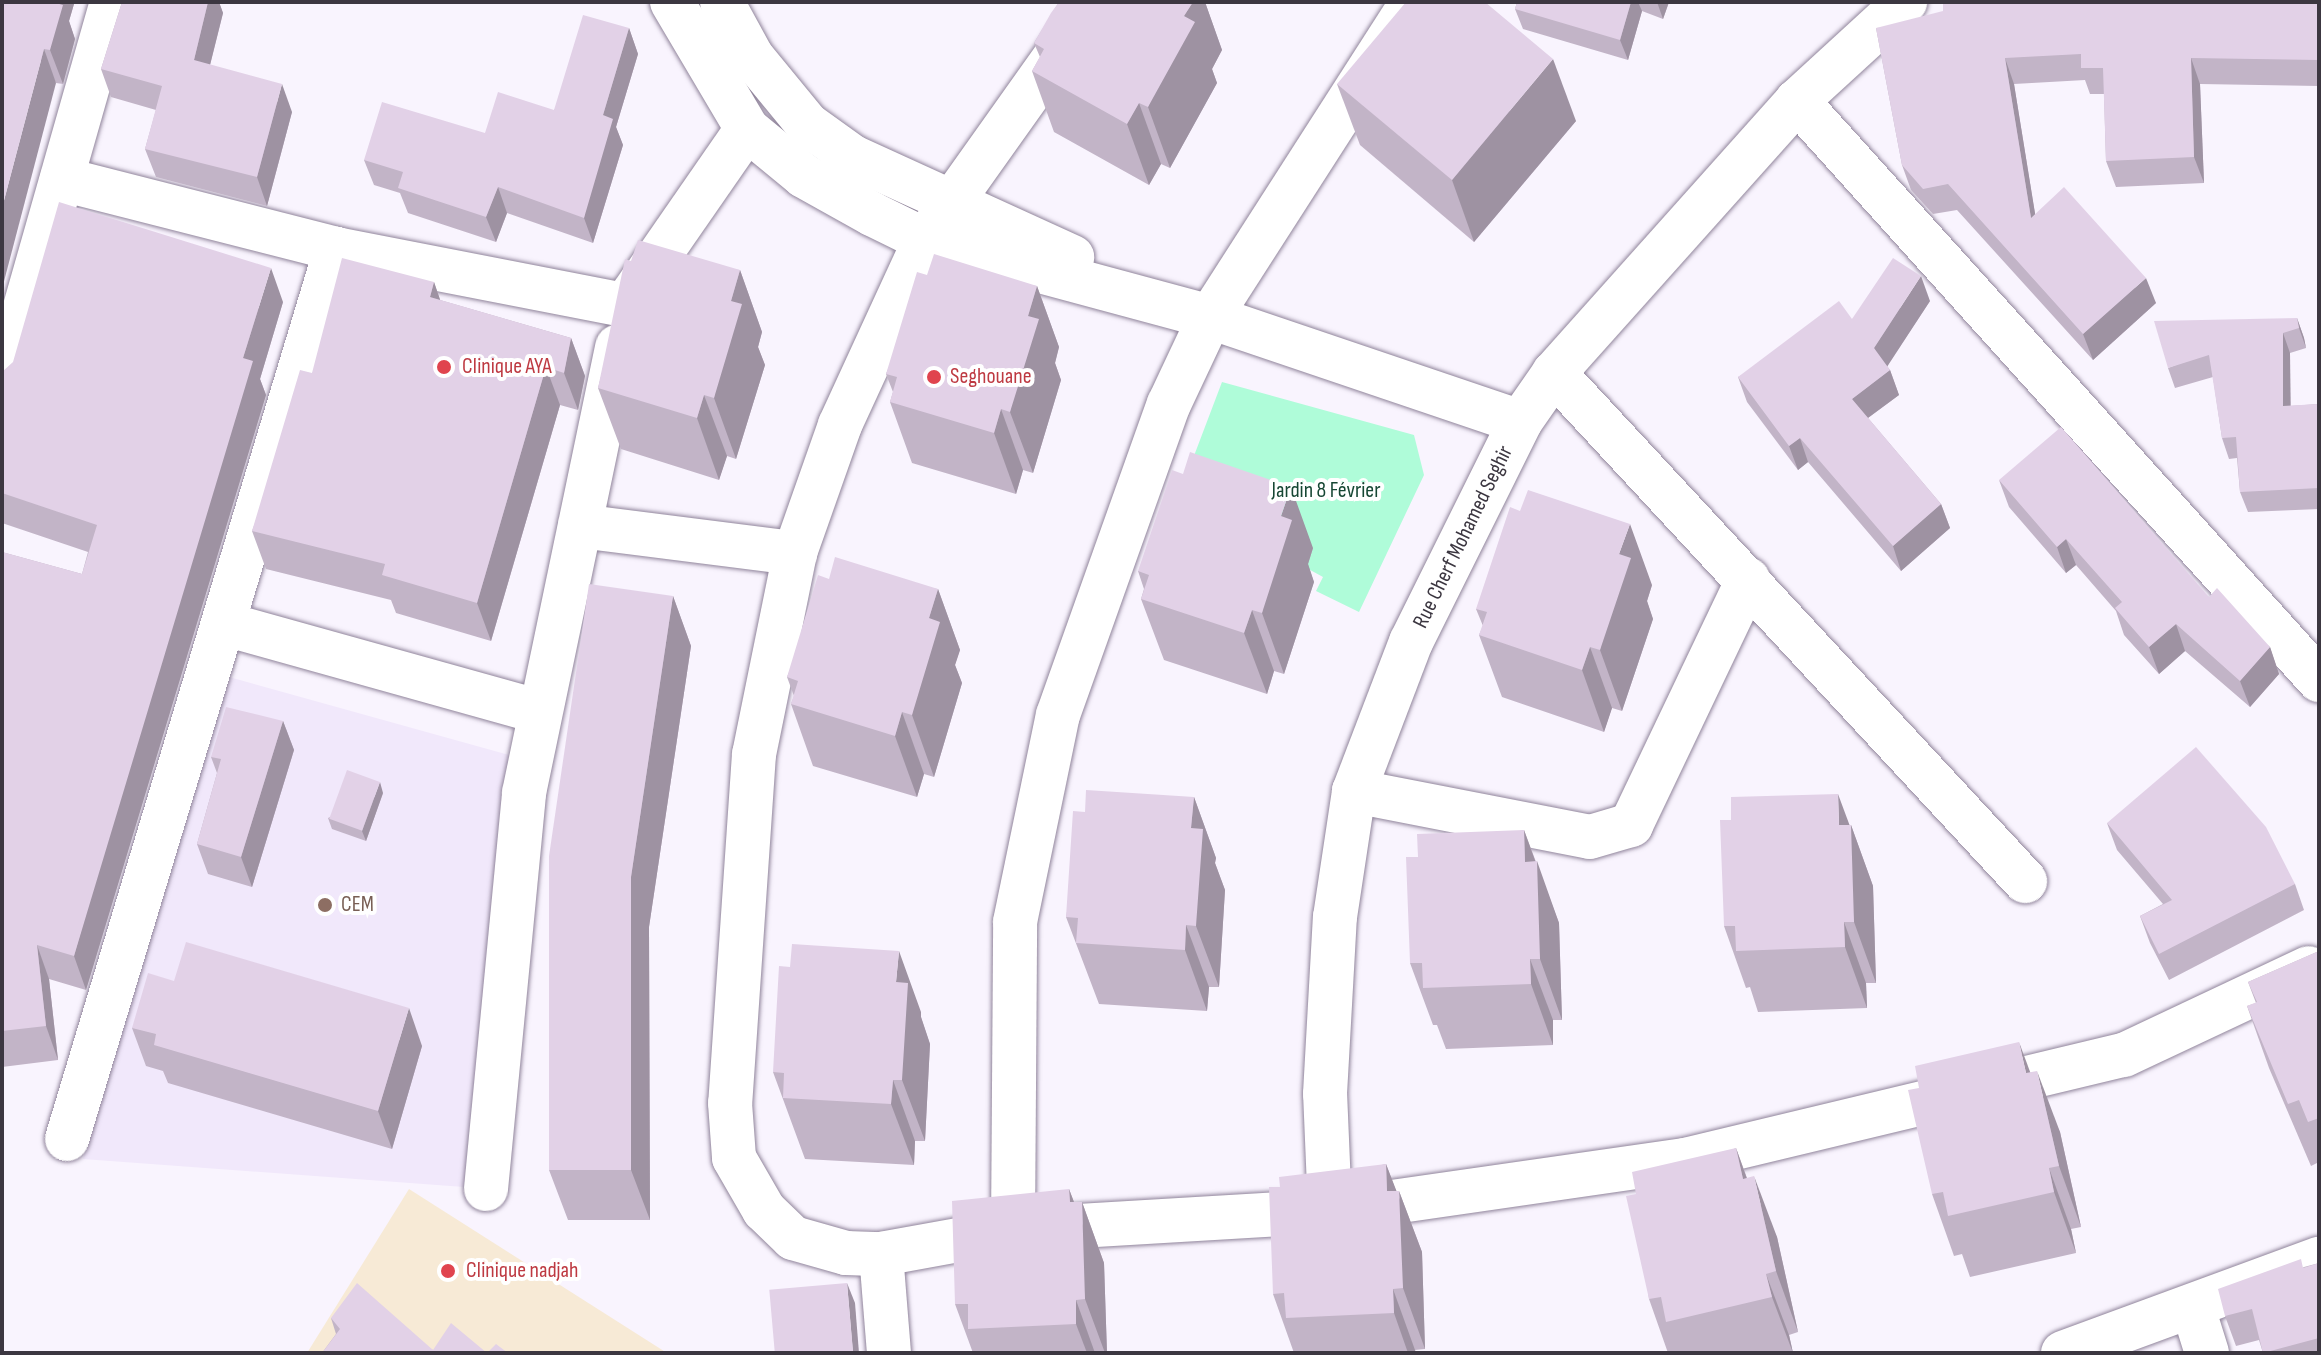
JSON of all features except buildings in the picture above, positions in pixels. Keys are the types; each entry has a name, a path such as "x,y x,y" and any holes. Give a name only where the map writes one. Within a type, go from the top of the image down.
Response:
{"street":[{"path":"2,388 112,2"},
{"path":"672,2 747,129 804,176 925,240 1210,317 1520,422"},
{"path":"722,2 752,57 807,124 853,157 955,206 1210,317"},
{"path":"1094,2 955,206 925,240 840,425 795,553 754,754 730,1103 734,1158 764,1210 793,1238 881,1254 1013,1230 1330,1211 1685,1160 2124,1055 2311,967"},
{"path":"1013,1230 1015,922 1058,715 1169,404 1210,317 1412,2"},
{"name":"Rue Cherf Mohamed Seghir","path":"1330,1211 1325,1094 1335,917 1354,791 1411,642 1520,422 1554,373 1797,101 1905,2"},
{"path":"1797,101 2319,680"},
{"path":"486,1189 537,711 580,526 625,305 747,129"},
{"path":"62,179 336,249 625,305"},
{"path":"67,1139 336,249"},
{"path":"1554,373 2025,881"},
{"path":"580,526 795,553"},
{"path":"1354,791 1590,837 1631,825 1748,580"},
{"path":"225,624 537,711"},
{"path":"881,1254 889,1353"},
{"path":"2063,1353 2193,1308 2319,1259"},
{"path":"2193,1308 2207,1353"}],"shaded area":[{"name":"CEM","path":"222,675 509,755 464,1187 83,1159"},
{"name":"Clinique nadjah","path":"409,1189 667,1353 307,1353"}],"green space":[{"name":"Jardin 8 Février","path":"1222,382 1414,435 1424,475 1359,612 1316,591 1323,577 1178,498"}],"place":[{"name":"Clinique AYA","path":"444,367"},
{"name":"Seghouane","path":"934,377"},
{"name":"CEM","path":"325,905"},
{"name":"Clinique nadjah","path":"448,1271"}]}
